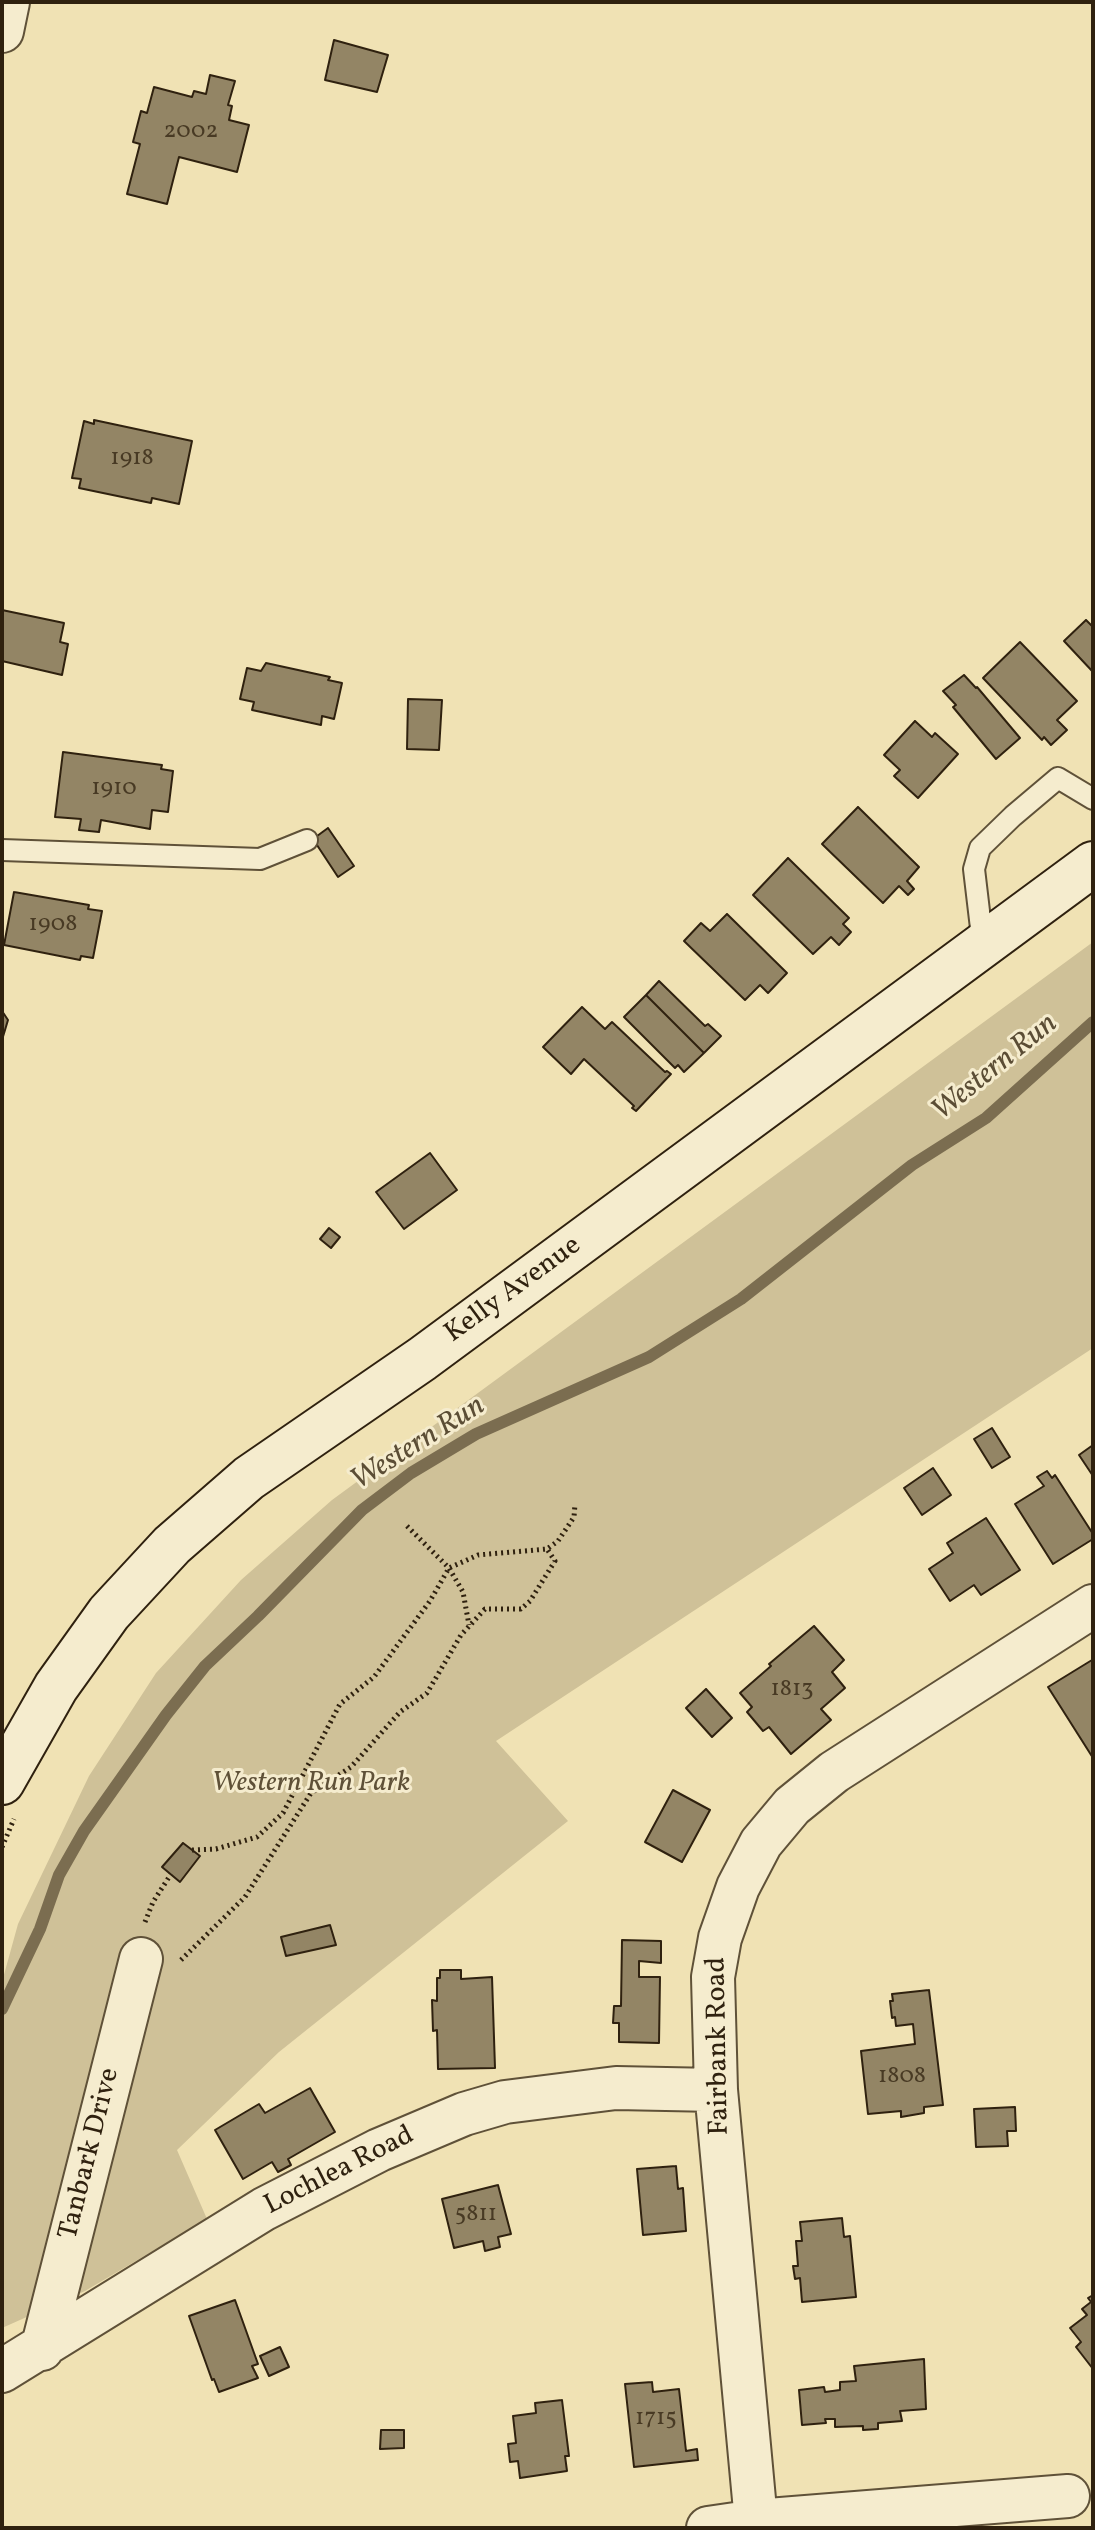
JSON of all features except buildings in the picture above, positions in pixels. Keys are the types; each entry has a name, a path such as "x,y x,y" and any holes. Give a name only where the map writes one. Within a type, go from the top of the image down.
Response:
{"main road":[{"name":"Kelly Avenue","path":"2,1782 56,1687 109,1613 172,1545 249,1478 422,1359 1093,864"}],"street":[{"path":"2,31 8,2"},
{"name":"Fairbank Road","path":"756,2521 716,2090 713,1977 720,1938 738,1887 761,1843 792,1806 834,1772 1093,1606"},
{"name":"Tanbark Drive","path":"19,2362 141,1959"},
{"name":"Lochlea Road","path":"19,2362 264,2209 379,2150 464,2114 505,2102 616,2088 716,2090"},
{"path":"708,2528 756,2521 1068,2496"}],"lane":[{"path":"983,945 974,869 980,848 1058,778 1093,799"},
{"path":"2,850 260,859 307,840"}],"path":[{"path":"192,1850 216,1849 257,1837 283,1813 340,1704 374,1677 430,1601 449,1568 478,1555 547,1549 558,1541 574,1517 575,1504"},
{"path":"407,1526 449,1568 463,1592 469,1626"},
{"path":"171,1874 153,1902 139,1935 141,1959 175,1966 245,1897 311,1793 351,1767 400,1712 427,1693 461,1635 485,1609 521,1609 530,1601 555,1561 547,1549"}],"green space":[{"name":"Western Run Park","path":"1093,942 1093,1348 496,1741 568,1821 279,2052 177,2150 207,2219 85,2291 2,2328 2,1982 18,1924 89,1776 156,1673 241,1580 332,1500"}],"waterway":[{"name":"Western Run","path":"2,2009 40,1929 59,1875 84,1831 166,1715 205,1666 362,1510 411,1473 476,1434 649,1357 741,1299 912,1165 986,1118 1093,1022"}]}
